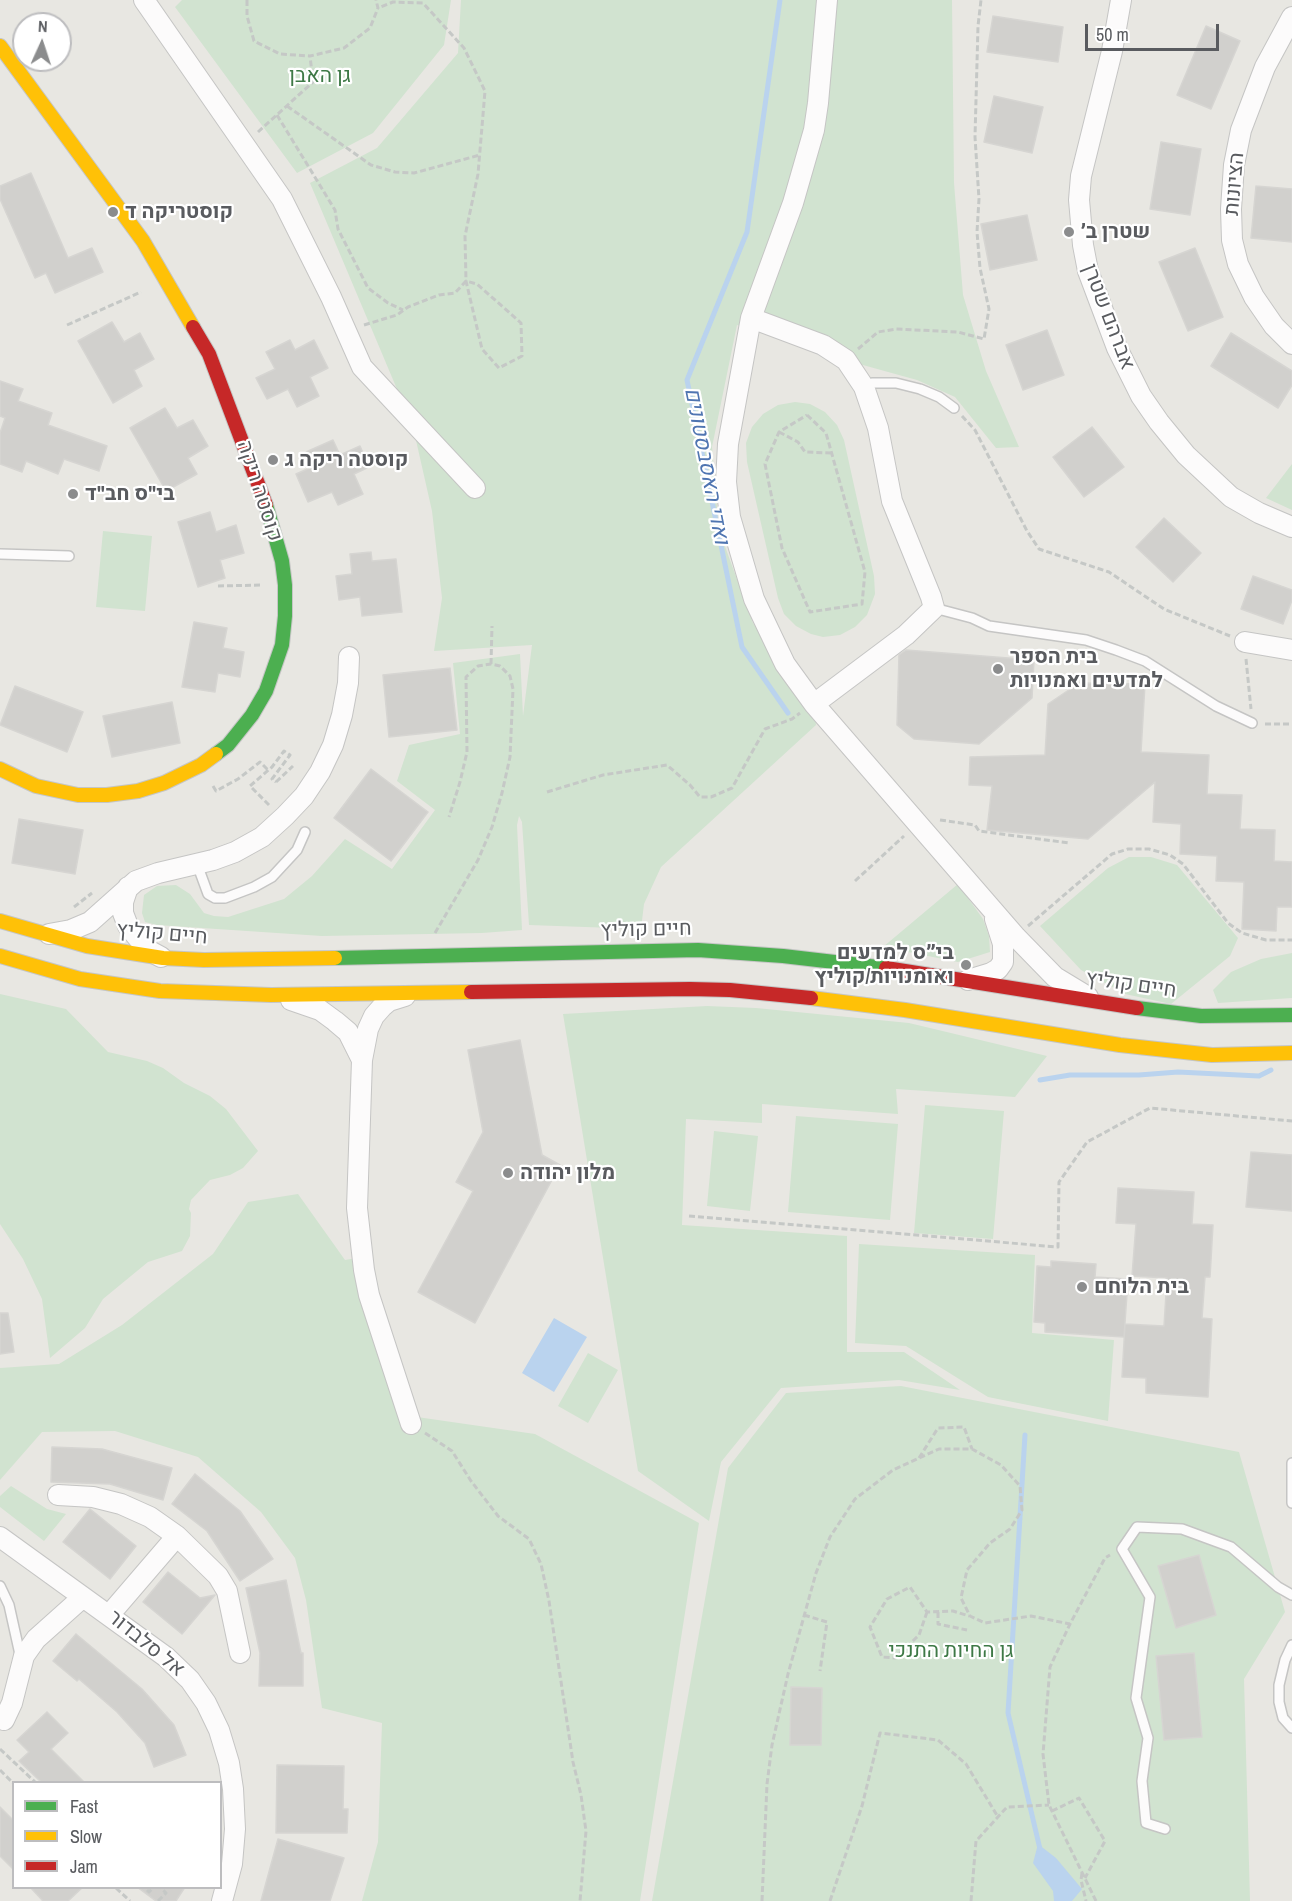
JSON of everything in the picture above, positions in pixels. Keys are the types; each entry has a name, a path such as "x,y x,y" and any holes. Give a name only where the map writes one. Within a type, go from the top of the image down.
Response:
{"main road":[{"name":"קוסטה ריקה","path":"0,46 143,241 209,354 266,505 282,561 285,585 282,645 266,691 252,715 228,745 201,765 165,783 138,791 107,795 78,795 36,786 0,769"},
{"name":"חיים קוליץ","path":"0,921 87,946 163,958 305,959 698,950 830,961 917,972 1167,1013 1201,1016 1292,1015"},
{"path":"0,956 80,978 160,991 271,995 730,990 883,1007 1163,1050 1212,1055 1292,1053"}],"street":[{"path":"144,0 282,199 304,240 362,367 475,488"},
{"path":"827,0 814,130 793,203 751,318 728,444 726,482 730,517 754,599 785,664 814,704 1016,937 1055,976 1081,994 1098,1002"},
{"name":"אברהם שטרן","path":"1121,0 1112,51 1081,176 1079,200 1088,271 1117,348 1141,396 1159,422 1186,455 1231,497 1259,513 1292,527"},
{"name":"הציונות","path":"1292,17 1265,67 1241,130 1233,165 1231,209 1232,240 1238,264 1254,297 1274,326 1292,344"},
{"path":"751,318 823,345 846,360 864,387 878,428 892,501 934,608 906,635 814,704"},
{"path":"1245,642 1292,650"},
{"path":"43,935 71,930 90,922 136,881 235,852 262,837 304,796 333,746 348,683 349,657"},
{"path":"128,887 123,902 123,914 128,926 148,950 163,958"},
{"path":"960,980 981,977 998,969 1003,962 1003,944 990,908"},
{"path":"411,1424 369,1295 357,1208 362,1060 368,1029 380,1008 395,999 422,993"},
{"path":"271,995 309,1006 335,1021 348,1032 362,1060"},
{"path":"58,1496 93,1497 121,1504 150,1517 177,1536 218,1576 227,1591 240,1653"},
{"path":"110,1614 177,1536"},
{"name":"אל סלבדור","path":"0,1537 110,1614 166,1657 190,1680 206,1703 219,1730 229,1763 233,1789 235,1829 232,1864 222,1901"},
{"path":"4,1720 12,1703 24,1656 36,1639 83,1597"}],"lane":[{"path":"864,387 872,383 896,383 939,397 954,408"},
{"path":"0,554 69,556"},
{"path":"934,608 972,618 989,626 1086,640 1116,650 1145,661 1216,706 1252,723"},
{"path":"197,864 208,894 215,898 225,898 272,878 297,850 305,832"},
{"path":"1292,1463 1292,1503"},
{"path":"1165,1829 1146,1823 1142,1781 1148,1738 1136,1698 1150,1598 1122,1549 1137,1527 1182,1529 1231,1547 1278,1587 1292,1595"},
{"path":"0,1586 9,1605 22,1662"},
{"path":"1292,1645 1285,1660 1279,1684 1279,1702 1283,1718 1292,1728"}],"path":[{"path":"247,0 247,16 254,41 280,54 310,56 344,48 370,28 378,8 376,0"},
{"path":"846,360 878,332 896,329 958,332 984,339 989,309 980,268 977,232 980,199 975,137 978,26 981,0"},
{"path":"378,8 393,2 423,3 464,48 485,91 478,174 465,236 466,281 482,349 499,368 522,356 521,323 477,284 466,281"},
{"path":"244,144 313,82 310,56"},
{"path":"287,106 371,165 395,172 414,173 480,155"},
{"path":"277,115 335,210 338,229 368,288 388,303 403,310"},
{"path":"346,331 397,315 403,310 439,295 455,293 466,281"},
{"path":"67,326 141,292"},
{"path":"954,408 975,430 1027,531 1040,549 1109,572 1164,609 1245,642 1252,723 1292,724"},
{"path":"807,415 826,433 865,572 861,604 810,612 782,548 765,464 779,432 807,415"},
{"path":"779,432 798,442 805,452 832,453"},
{"path":"218,586 285,585"},
{"path":"491,664 492,626"},
{"path":"425,956 478,860 492,827 502,794 510,757 513,689 510,676 500,666 491,664 478,666 466,677 467,753 449,817"},
{"path":"547,792 603,775 668,765 700,797 711,797 732,788 765,729 792,719 814,704"},
{"path":"262,813 270,806 250,786 284,751 290,755 272,779 276,783 293,766"},
{"path":"213,786 216,791 238,779 260,762 268,770"},
{"path":"936,820 975,825 979,831 1069,843"},
{"path":"855,881 908,833"},
{"path":"1016,937 1112,854 1128,849 1149,849 1170,855 1183,864 1228,923 1242,933 1266,940 1292,940"},
{"path":"68,912 96,890"},
{"path":"689,1216 1058,1247 1059,1182 1087,1142 1150,1108 1292,1121"},
{"path":"411,1424 452,1451 471,1481 498,1516 529,1539 541,1564 586,1831 580,1901"},
{"path":"919,1458 938,1428 964,1427 972,1449"},
{"path":"762,1901 767,1784 772,1745 804,1616 816,1573 830,1537 855,1499 893,1470 939,1449 972,1449 1001,1465 1020,1486 1022,1510 1010,1529 990,1543 967,1570 961,1598 970,1616"},
{"path":"1096,1901 1049,1805 1043,1754 1050,1667 1105,1558 1122,1549"},
{"path":"910,1587 927,1612 919,1635 895,1658 882,1657 870,1627 887,1599 910,1587"},
{"path":"927,1612 953,1611 985,1623 1031,1616 1070,1624"},
{"path":"938,1612 939,1624 967,1630"},
{"path":"804,1616 827,1622 819,1671"},
{"path":"830,1901 862,1806 880,1733 938,1740 966,1764 998,1817"},
{"path":"0,1749 33,1781"},
{"path":"0,1770 12,1782"},
{"path":"1052,1811 1079,1798 1105,1841 1085,1878"},
{"path":"971,1901 976,1840 1007,1807 1049,1805"},
{"path":"1082,1872 1081,1880 1086,1901"},
{"path":"118,1889 130,1901"},
{"path":"158,1901 166,1893 163,1889"}],"green space":[{"name":"גן האבן","path":"182,0 451,0 444,45 373,133 297,173 175,7"},
{"path":"461,0 952,0 954,183 963,295 986,371 1019,447 996,448 955,397 917,380 737,325 712,447 719,530 753,623 814,704 816,725 661,867 644,904 641,929 529,925 522,822 519,816 517,825 522,930 322,936 157,925 145,922 142,913 144,895 157,886 176,885 190,894 204,913 214,916 228,917 284,899 312,876 345,839 392,869 435,810 397,781 409,745 460,734 453,663 520,654 523,716 532,645 434,651 442,598 432,511 413,427 310,183 377,148 458,53"},
{"path":"795,402 810,404 825,412 837,425 844,440 874,576 875,594 867,615 855,627 840,635 823,637 811,634 796,626 784,614 778,598 747,462 746,443 752,427 763,414 778,405"},
{"path":"1292,464 1292,510 1266,498"},
{"path":"103,531 152,536 145,611 96,607"},
{"path":"1129,857 1151,857 1177,865 1238,938 1230,956 1171,1004 1125,994 1081,970 1040,926 1108,868"},
{"path":"958,884 983,919 989,936 990,952 958,962 883,947"},
{"path":"1292,953 1292,998 1218,1003 1213,990 1231,972 1261,959"},
{"path":"0,994 66,1009 108,1052 147,1061 210,1096 226,1109 258,1151 243,1168 230,1175 210,1180 191,1200 190,1236 182,1251 148,1262 103,1299 85,1328 50,1358 42,1299 23,1259 0,1224"},
{"path":"707,1006 756,1008 909,1023 1047,1056 1015,1097 896,1089 898,1114 762,1104 762,1123 686,1119 682,1225 847,1236 847,1352 904,1352 960,1390 899,1380 781,1388 721,1462 709,1521 638,1471 563,1014"},
{"path":"925,1105 1004,1111 993,1239 914,1233"},
{"path":"796,1116 898,1124 890,1220 788,1212"},
{"path":"714,1131 758,1136 750,1211 707,1206"},
{"path":"298,1194 345,1260 357,1258 417,1417 535,1434 699,1523 640,1901 362,1901 378,1842 382,1723 322,1708 306,1600 295,1558 261,1512 198,1457 115,1431 42,1432 0,1480 0,1368 59,1364 122,1325 213,1254 248,1202"},
{"path":"859,1244 1035,1255 1032,1333 1114,1340 1108,1421 988,1397 906,1346 855,1343"},
{"path":"588,1353 618,1370 588,1423 558,1406"},
{"name":"גן החיות התנכי","path":"901,1386 1239,1452 1285,1612 1244,1679 1250,1901 652,1901 728,1468 786,1393"},
{"path":"11,1486 47,1509 66,1514 44,1541 0,1507 0,1496"}],"water":[{"path":"554,1318 587,1337 554,1392 522,1373"},
{"path":"1038,1844 1056,1858 1082,1889 1072,1901 1054,1901 1053,1891 1033,1863"}],"building":[{"path":"993,16 1063,27 1058,62 987,52"},
{"path":"1206,26 1240,41 1211,109 1177,95"},
{"path":"994,96 1043,107 1032,153 984,142"},
{"path":"1161,142 1201,149 1190,215 1150,209"},
{"path":"31,173 68,258 92,248 103,272 55,293 46,273 35,278 0,199 0,186"},
{"path":"1256,186 1292,189 1292,242 1251,238"},
{"path":"1027,215 1037,260 990,270 981,224"},
{"path":"1195,248 1223,317 1188,331 1159,262"},
{"path":"112,322 124,342 140,333 154,359 134,370 142,386 113,403 78,341"},
{"path":"1047,330 1064,375 1023,390 1006,345"},
{"path":"1231,333 1292,371 1292,385 1278,408 1211,366"},
{"path":"290,340 295,350 314,340 328,368 310,377 319,396 297,407 288,389 267,399 256,378 275,369 266,352"},
{"path":"0,381 23,389 18,401 52,413 48,425 107,446 99,471 64,459 58,474 26,461 22,472 0,464 0,433 5,418 0,416"},
{"path":"165,408 177,428 193,420 208,446 188,458 197,474 166,491 130,428"},
{"path":"1092,427 1124,467 1084,497 1053,457"},
{"path":"333,440 340,455 360,446 369,467 354,474 363,494 338,505 332,492 308,502 296,474 312,467 306,452"},
{"path":"210,512 216,532 236,525 244,553 220,560 225,578 198,587 178,522"},
{"path":"1164,518 1201,553 1173,582 1136,547"},
{"path":"371,552 372,561 396,559 402,612 362,616 360,597 339,600 336,576 352,574 350,554"},
{"path":"1253,576 1292,590 1292,600 1283,624 1241,609"},
{"path":"194,622 227,628 223,648 244,652 240,677 218,673 215,692 182,687"},
{"path":"906,650 1034,660 1032,698 979,744 914,739 897,725 899,655"},
{"path":"450,668 457,730 389,737 383,675"},
{"path":"1079,683 1145,684 1141,752 1209,755 1207,794 1242,795 1240,829 1275,830 1274,861 1292,862 1292,907 1277,907 1276,931 1242,929 1244,882 1216,881 1217,856 1180,854 1181,824 1153,822 1155,782 1088,839 987,830 992,786 969,785 970,757 1045,755 1048,704"},
{"path":"15,686 83,712 67,752 0,725"},
{"path":"172,702 180,743 112,757 103,716"},
{"path":"371,769 428,812 391,861 334,818"},
{"path":"19,819 83,830 75,874 12,863"},
{"name":"מלון יהודה","path":"520,1040 542,1155 560,1165 475,1323 418,1292 473,1191 456,1182 483,1132 468,1050"},
{"path":"1251,1152 1292,1155 1292,1211 1246,1207"},
{"name":"בית הלוחם","path":"1118,1188 1194,1192 1192,1224 1213,1225 1210,1277 1205,1277 1202,1318 1212,1319 1208,1397 1146,1393 1146,1378 1122,1377 1125,1324 1164,1326 1167,1278 1132,1276 1136,1224 1116,1223"},
{"path":"1051,1261 1096,1264 1095,1277 1128,1279 1124,1337 1045,1332 1045,1323 1034,1322 1037,1266 1051,1267"},
{"path":"0,1313 8,1313 14,1352 0,1354"},
{"path":"52,1447 102,1449 172,1468 163,1500 110,1484 51,1482"},
{"path":"195,1474 240,1511 273,1559 240,1581 207,1531 172,1504"},
{"path":"90,1509 136,1546 110,1579 63,1542"},
{"path":"1199,1555 1216,1615 1176,1628 1158,1566"},
{"path":"168,1572 200,1598 215,1595 182,1634 143,1602"},
{"path":"286,1580 301,1653 303,1653 303,1686 259,1686 260,1653 246,1588"},
{"path":"76,1634 142,1689 174,1725 186,1755 154,1767 145,1743 117,1712 79,1679 77,1681 53,1661"},
{"path":"1194,1653 1202,1737 1164,1740 1156,1656"},
{"path":"791,1687 822,1688 821,1745 790,1745"},
{"path":"47,1712 68,1733 51,1749 83,1781 40,1781 19,1761 29,1752 17,1740"},
{"path":"277,1765 344,1766 343,1809 348,1809 347,1833 276,1833"},
{"path":"0,1807 12,1819 12,1868 0,1856"},
{"path":"278,1839 344,1858 330,1901 261,1901"},
{"path":"32,1889 81,1889 68,1901 43,1901"},
{"path":"140,1889 184,1889 176,1901 156,1901"}],"waterway":[{"name":"ואדי האסבסטונים","path":"780,0 747,232 687,380 742,647 788,713"},
{"path":"1040,1080 1070,1075 1139,1075 1178,1072 1259,1076 1271,1070"},
{"path":"1025,1435 1008,1713 1040,1849"}],"traffic: fast":[{"path":"216,754 228,745 252,715 266,691 282,645 285,585 282,561 266,505"},
{"path":"335,958 698,950 783,956 886,968"},
{"path":"1137,1008 1201,1016 1292,1015"}],"traffic: slow":[{"path":"0,46 143,241 193,327"},
{"path":"0,769 36,786 78,795 107,795 138,791 164,783 201,765 216,754"},
{"path":"0,921 87,946 163,958 204,960 335,958"},
{"path":"0,956 80,979 160,991 271,995 471,992"},
{"path":"811,998 905,1010 1120,1045 1212,1055 1292,1053"}],"traffic: jam":[{"path":"193,327 209,354 266,505"},
{"path":"886,968 1137,1008"},
{"path":"471,992 690,989 730,990 811,998"}],"place":[{"name":"קוסטריקה ד","path":"113,212"},
{"name":"שטרן ב׳","path":"1069,232"},
{"name":"קוסטה ריקה ג","path":"273,460"},
{"name":"בי\"ס חב\"ד","path":"73,494"},
{"name":"בית הספר למדעים ואמנויות","path":"998,669"},
{"name":"בי״ס למדעים ואומנויות/קוליץ","path":"966,965"},
{"name":"מלון יהודה","path":"508,1173"},
{"name":"בית הלוחם","path":"1082,1287"}]}
